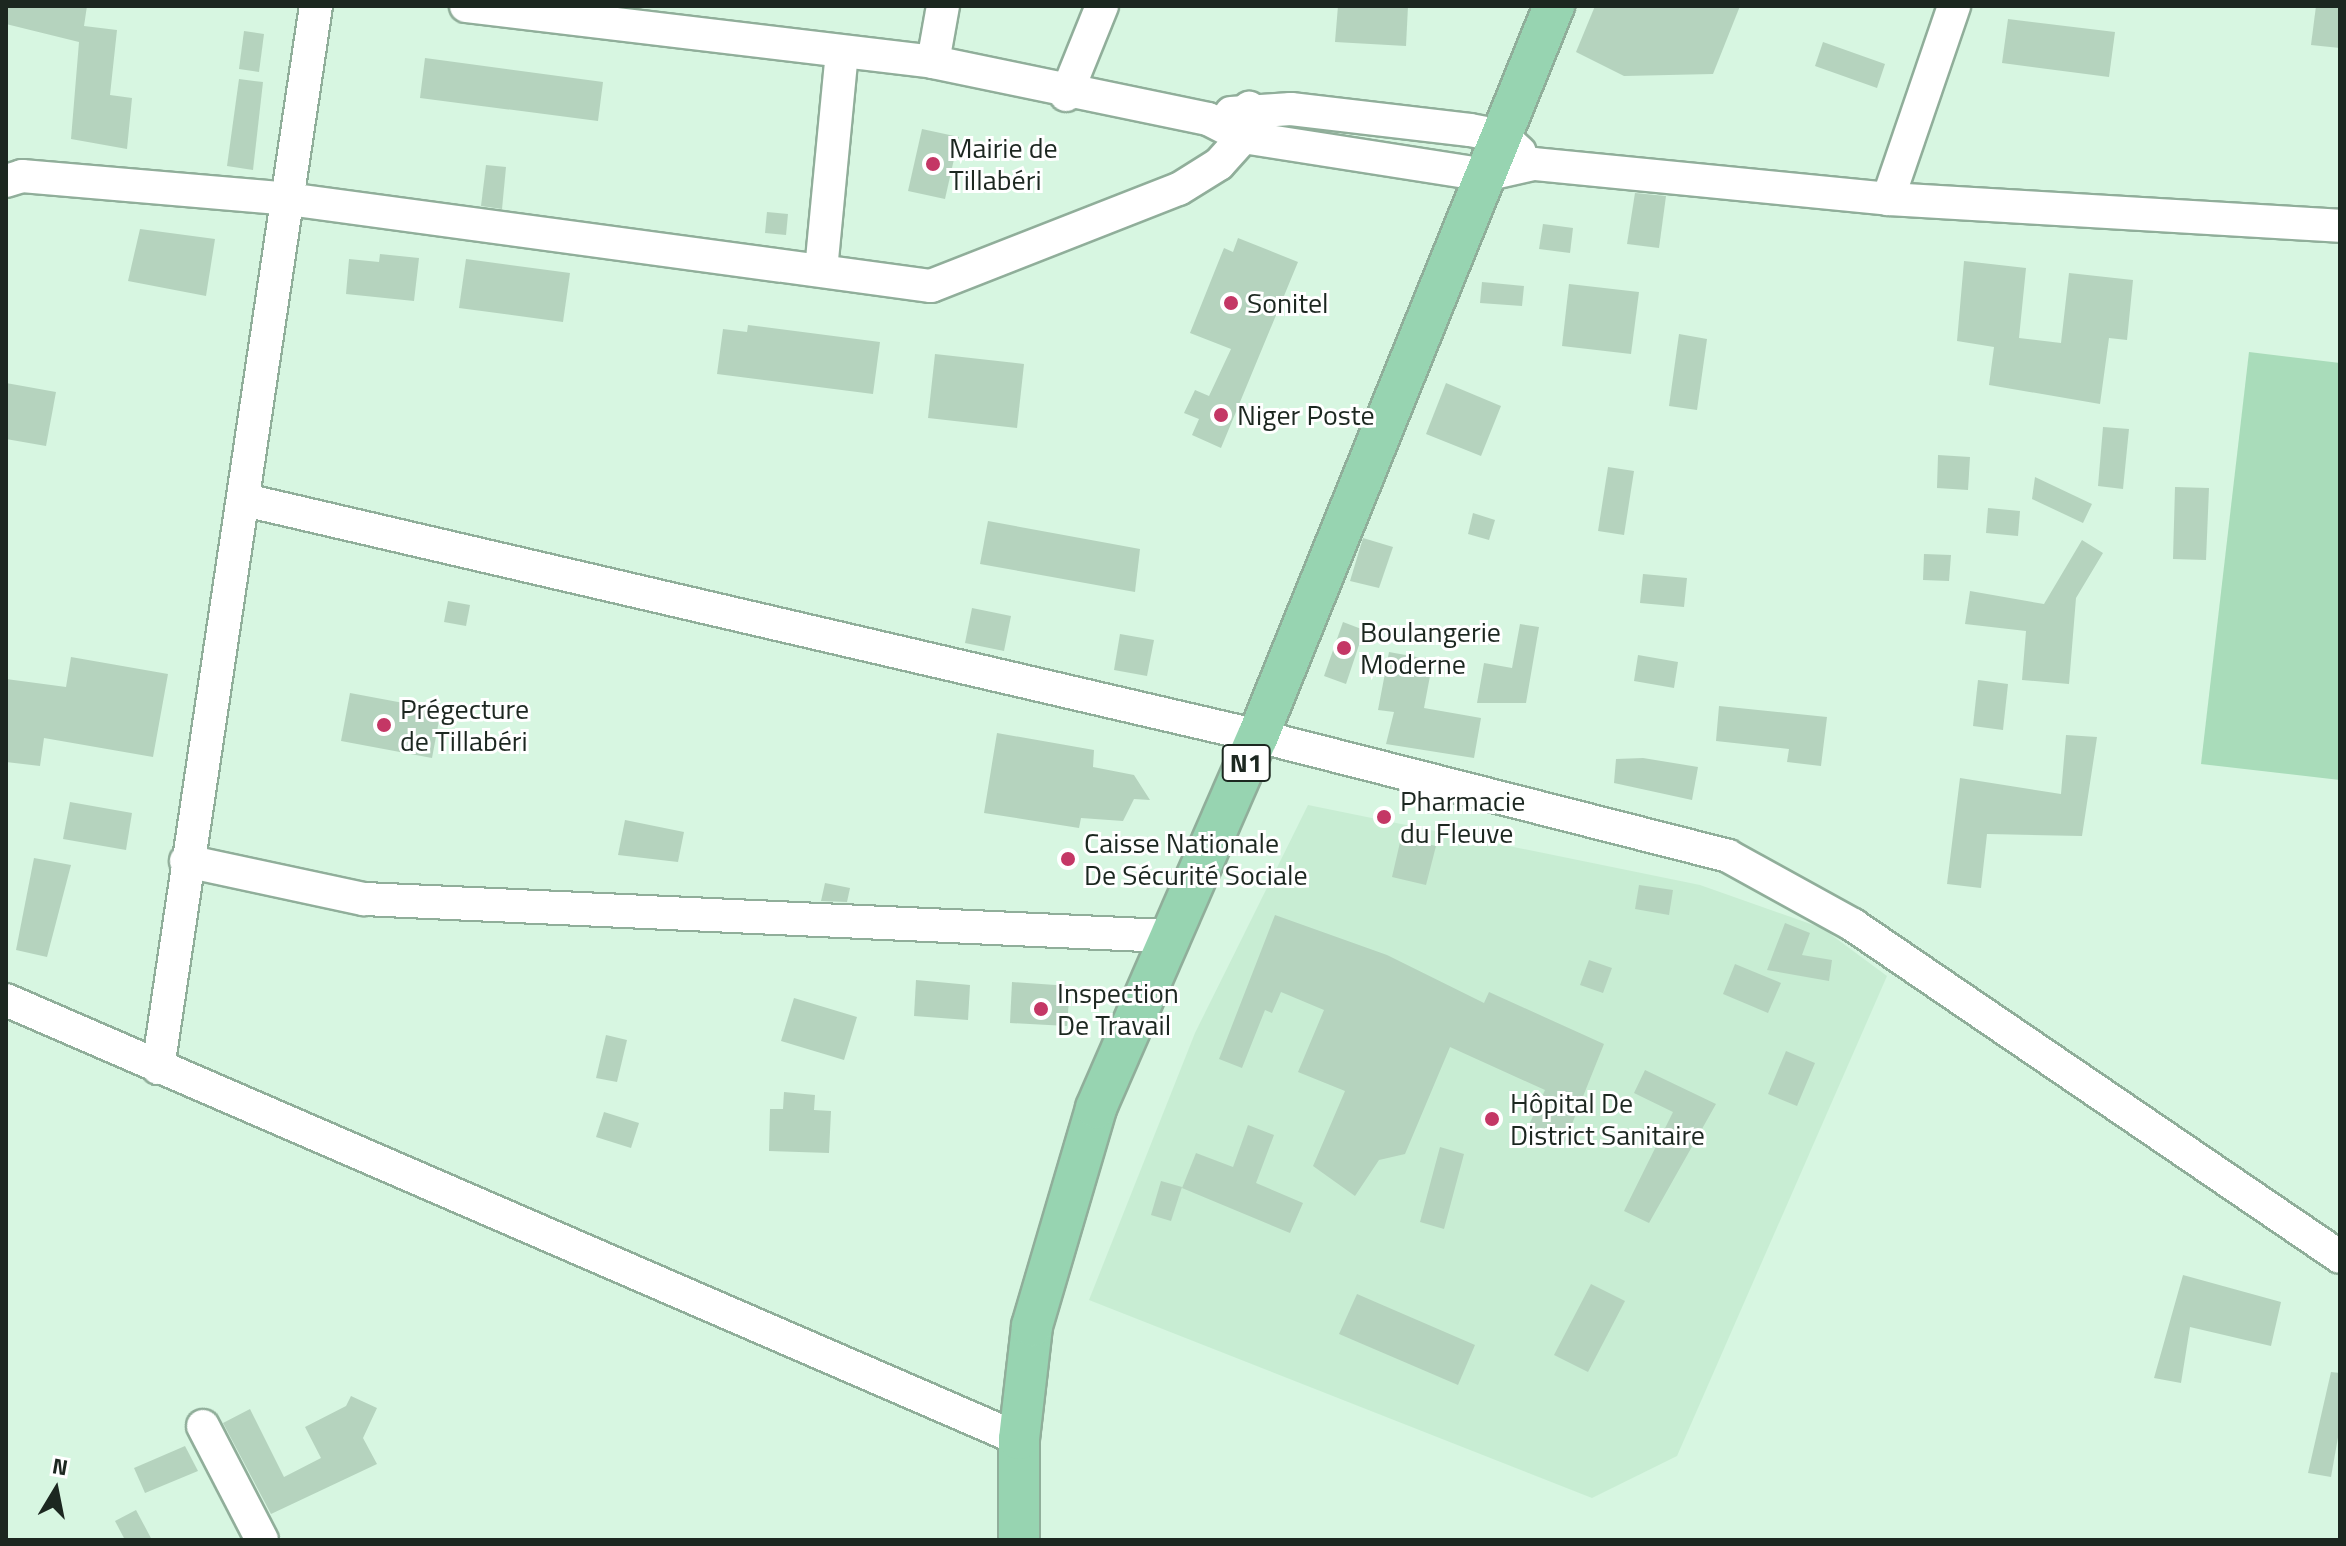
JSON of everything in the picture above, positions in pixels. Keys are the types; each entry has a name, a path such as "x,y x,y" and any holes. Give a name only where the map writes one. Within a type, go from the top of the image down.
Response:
{"main road":[{"name":"N1","path":"1019,1540 1019,1439 1032,1326 1096,1108 1166,936 1258,736 1554,6"}],"street":[{"path":"158,1068 186,861 245,500 316,6"},
{"path":"466,6 560,12 933,62 1066,95 1208,119 1502,136 1534,164"},
{"path":"933,62 943,6"},
{"path":"1066,95 1102,6"},
{"path":"1888,199 1954,6"},
{"path":"821,270 842,52"},
{"path":"6,181 22,176 288,199 931,286 1179,189 1219,164 1246,123"},
{"path":"1246,123 1485,175 1534,164 1888,199 2340,226"},
{"path":"245,500 1258,736 1728,856 1853,925 2340,1257"},
{"path":"186,861 364,899 1166,936"},
{"path":"6,1000 1019,1439"},
{"path":"203,1426 262,1540"}],"shaded area":[{"path":"2249,352 2340,363 2340,780 2201,764"},
{"name":"Hôpital De District Sanitaire","path":"1308,805 1700,885 1822,928 1887,976 1677,1456 1592,1498 1089,1300 1195,1033"}],"building":[{"path":"6,6 87,6 84,26 117,30 110,95 132,98 127,149 71,139 79,42 6,24"},
{"path":"1338,6 1408,6 1406,46 1335,42"},
{"path":"1595,6 1740,6 1713,74 1624,76 1576,52"},
{"path":"2316,6 2340,6 2340,48 2311,45"},
{"path":"2008,19 2115,32 2109,77 2002,63"},
{"path":"244,31 264,34 259,72 239,69"},
{"path":"1823,42 1885,64 1877,88 1815,66"},
{"path":"425,58 603,82 598,121 420,98"},
{"path":"239,79 263,82 253,170 227,166"},
{"path":"922,129 959,137 945,199 908,191"},
{"path":"486,165 506,167 502,209 481,206"},
{"path":"1635,193 1666,196 1659,248 1627,244"},
{"path":"767,212 788,214 786,235 765,233"},
{"path":"1543,224 1573,228 1570,253 1539,249"},
{"path":"140,229 215,239 206,296 128,281"},
{"path":"1238,238 1298,262 1221,448 1192,435 1199,419 1184,413 1195,390 1209,396 1231,349 1190,333 1224,248 1233,252"},
{"path":"380,254 419,258 414,301 346,294 349,259 379,262"},
{"path":"466,259 570,273 563,322 459,308"},
{"path":"1964,261 2026,268 2019,338 2061,343 2069,273 2133,280 2127,340 2109,338 2100,404 1989,385 1994,347 1957,341"},
{"path":"1482,282 1524,286 1522,306 1480,303"},
{"path":"1569,284 1639,292 1631,354 1562,346"},
{"path":"748,325 880,342 873,394 717,374 723,329 747,332"},
{"path":"1679,334 1707,339 1697,410 1669,406"},
{"path":"935,354 1024,364 1017,428 928,418"},
{"path":"6,383 56,392 46,446 6,439"},
{"path":"1446,383 1501,406 1481,456 1426,434"},
{"path":"2103,427 2129,429 2123,489 2098,486"},
{"path":"1938,455 1970,457 1968,490 1937,488"},
{"path":"1608,467 1634,471 1624,535 1598,531"},
{"path":"2035,477 2092,504 2083,523 2032,499"},
{"path":"2175,487 2209,488 2206,560 2173,559"},
{"path":"1988,508 2020,511 2018,536 1986,533"},
{"path":"1473,513 1495,520 1489,540 1468,534"},
{"path":"988,521 1140,549 1135,592 980,564"},
{"path":"1363,538 1393,547 1379,588 1350,581"},
{"path":"2082,540 2103,553 2076,598 2069,684 2022,680 2026,631 1965,624 1970,591 2044,604"},
{"path":"1924,554 1951,555 1949,581 1923,580"},
{"path":"1643,574 1687,578 1684,607 1640,603"},
{"path":"448,601 470,605 466,626 444,622"},
{"path":"972,608 1011,616 1004,651 965,643"},
{"path":"1343,622 1364,630 1346,684 1324,676"},
{"path":"1520,624 1539,627 1526,703 1477,703 1484,663 1512,668"},
{"path":"1120,634 1154,640 1147,676 1114,670"},
{"path":"1389,652 1433,660 1424,708 1481,718 1474,758 1386,744 1394,712 1378,710"},
{"path":"1638,655 1678,662 1674,688 1634,681"},
{"path":"71,657 168,674 153,757 44,738 40,766 6,762 6,679 66,687"},
{"path":"1978,680 2008,684 2003,730 1973,726"},
{"path":"350,693 441,710 432,758 341,741"},
{"path":"1719,706 1827,717 1821,766 1787,762 1789,749 1716,741"},
{"path":"997,733 1094,750 1093,767 1134,775 1150,800 1134,799 1123,821 1081,818 1079,828 984,813"},
{"path":"2066,735 2097,737 2082,836 1987,834 1981,888 1947,884 1960,778 2061,794"},
{"path":"1643,758 1698,767 1692,800 1614,783 1616,759"},
{"path":"70,802 132,813 126,850 63,839"},
{"path":"625,820 684,832 678,862 618,855"},
{"path":"1401,838 1436,846 1426,885 1392,877"},
{"path":"34,858 71,865 47,957 16,950"},
{"path":"825,883 850,888 847,902 821,901"},
{"path":"1639,885 1673,890 1669,915 1635,909"},
{"path":"1275,915 1387,955 1484,1003 1489,992 1604,1044 1564,1144 1528,1127 1545,1090 1450,1047 1405,1154 1379,1160 1355,1196 1313,1166 1345,1091 1298,1072 1324,1010 1281,992 1272,1013 1265,1010 1242,1068 1219,1059"},
{"path":"1785,923 1810,933 1802,955 1832,960 1829,981 1767,970"},
{"path":"1589,960 1612,968 1603,993 1580,985"},
{"path":"1735,964 1781,983 1768,1013 1723,994"},
{"path":"916,980 970,985 968,1020 914,1016"},
{"path":"1012,982 1070,986 1067,1026 1010,1023"},
{"path":"794,998 857,1017 844,1060 781,1041"},
{"path":"606,1035 627,1040 617,1082 596,1078"},
{"path":"1786,1051 1815,1063 1797,1106 1768,1094"},
{"path":"1645,1070 1716,1104 1649,1223 1624,1211 1673,1112 1634,1093"},
{"path":"784,1092 815,1095 814,1110 831,1111 829,1153 769,1151 770,1109 783,1109"},
{"path":"604,1112 639,1123 631,1148 596,1137"},
{"path":"1248,1125 1274,1135 1256,1183 1303,1203 1290,1233 1182,1188 1196,1153 1233,1167"},
{"path":"1440,1147 1464,1154 1444,1229 1420,1222"},
{"path":"1161,1181 1182,1187 1171,1221 1151,1215"},
{"path":"2183,1275 2281,1302 2271,1346 2190,1327 2181,1383 2154,1378"},
{"path":"1591,1284 1625,1301 1588,1372 1554,1355"},
{"path":"1357,1294 1475,1345 1458,1385 1339,1334"},
{"path":"2331,1372 2340,1373 2340,1426 2331,1477 2308,1473"},
{"path":"351,1396 377,1408 363,1438 377,1464 271,1514 223,1423 250,1409 284,1477 321,1458 305,1427 346,1406"},
{"path":"185,1446 198,1471 145,1493 134,1468"},
{"path":"136,1510 152,1540 125,1540 115,1521"}],"place":[{"name":"Mairie de Tillabéri","path":"933,164"},
{"name":"Sonitel","path":"1231,303"},
{"name":"Niger Poste","path":"1221,415"},
{"name":"Boulangerie Moderne","path":"1344,648"},
{"name":"Prégecture de Tillabéri","path":"384,725"},
{"name":"Pharmacie du Fleuve","path":"1384,817"},
{"name":"Caisse Nationale De Sécurité Sociale","path":"1068,859"},
{"name":"Inspection De Travail","path":"1041,1009"},
{"name":"Hôpital De District Sanitaire","path":"1492,1119"}]}
